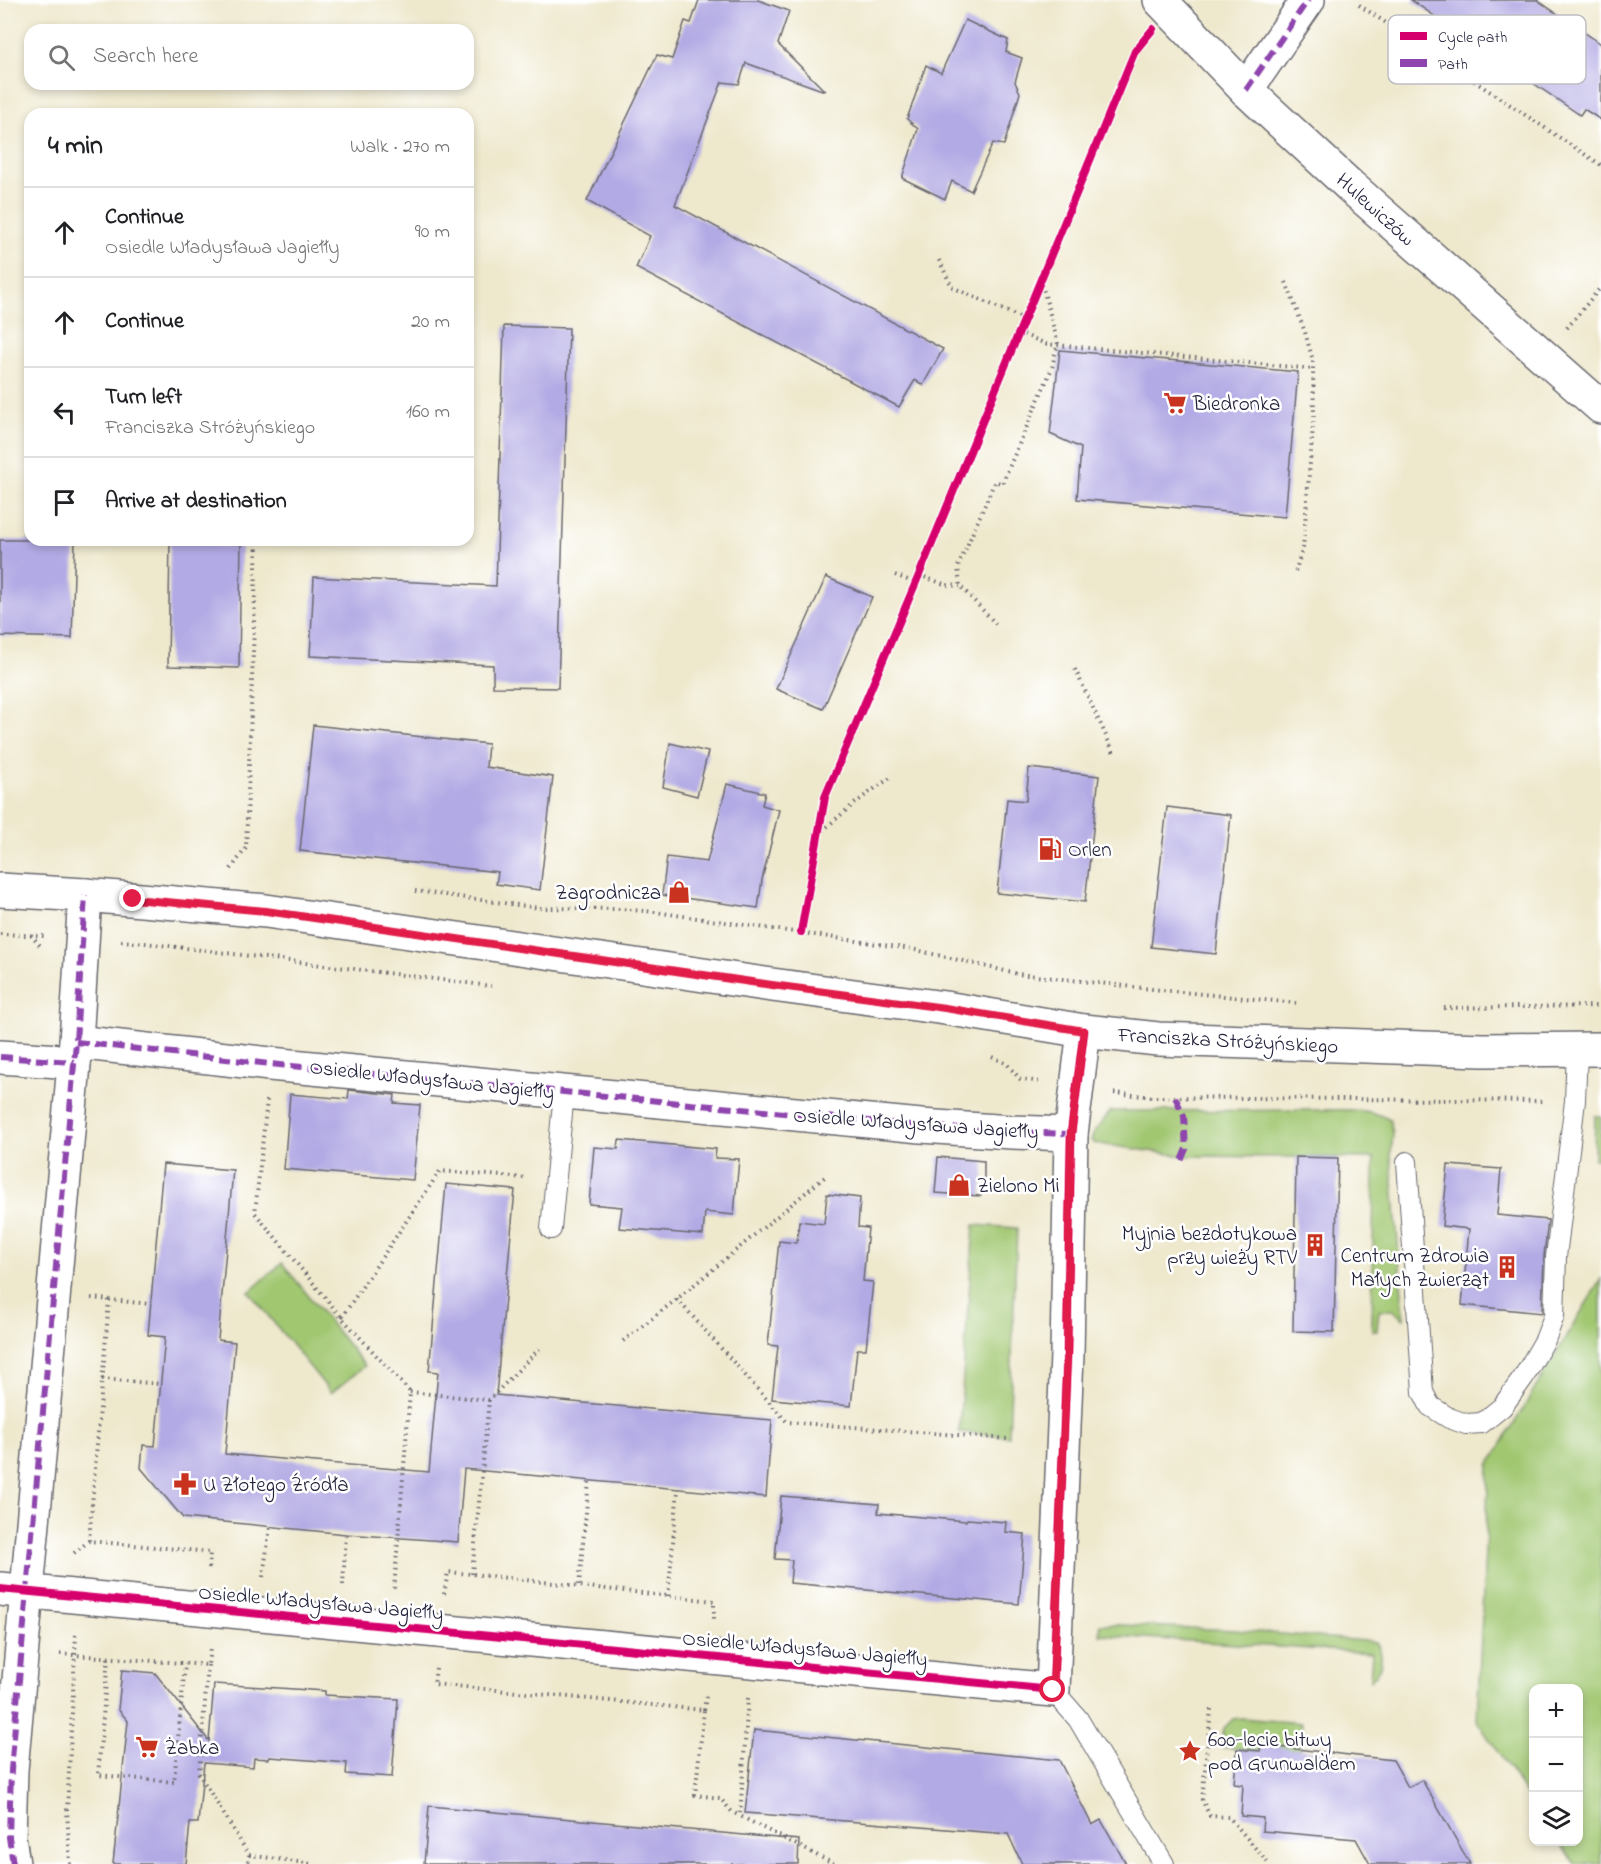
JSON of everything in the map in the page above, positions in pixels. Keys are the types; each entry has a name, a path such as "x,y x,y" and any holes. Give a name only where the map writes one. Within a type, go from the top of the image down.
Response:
{"street":[{"name":"Hulewiczów","path":"1160,0 1246,90 1366,201 1601,407"},
{"path":"1246,90 1308,0"},
{"name":"Franciszka Stróżyńskiego","path":"0,890 266,911 945,1008 1084,1031 1158,1039 1344,1047 1483,1050 1589,1049"},
{"path":"13,1864 9,1837 13,1590 75,1052 85,895"},
{"path":"1053,1690 1067,1355 1071,1134 1084,1031"},
{"name":"Osiedle Władysława Jagiełły","path":"0,1057 75,1052 270,1064 921,1126 1071,1134"},
{"name":"Osiedle Władysława Jagiełły","path":"13,1590 1053,1690"}],"lane":[{"path":"1407,1162 1423,1392 1430,1406 1449,1418 1466,1424 1482,1423 1502,1407 1523,1378 1545,1340 1554,1316 1556,1257 1575,1101 1589,1049"},
{"path":"551,1229 564,1092"},
{"path":"1053,1690 1078,1719 1164,1864"}],"path":[{"path":"1359,5 1388,24"},
{"path":"1478,84 1601,165"},
{"path":"939,260 951,287 1024,319"},
{"path":"996,624 960,586 958,567 996,481 1002,483 1052,368 1058,344 1040,277"},
{"path":"1286,282 1305,332 1313,369 1314,414 1304,537 1295,572"},
{"path":"1563,333 1601,287"},
{"path":"1018,332 1046,344 1313,369"},
{"path":"231,869 246,848 257,546"},
{"path":"895,575 916,583"},
{"path":"919,575 946,585 960,586"},
{"path":"1075,669 1114,753"},
{"path":"818,836 839,816 892,777"},
{"path":"220,868 243,871"},
{"path":"412,891 540,908 621,909 655,912 912,949 1018,974 1298,1003"},
{"path":"83,938 145,943 494,986"},
{"path":"1434,1008 1601,1006"},
{"path":"983,1055 1006,1063 1020,1079 1154,1096 1575,1101"},
{"path":"270,1064 255,1213 342,1318 410,1392 489,1400"},
{"path":"342,1318 440,1171 536,1178"},
{"path":"623,1341 827,1175"},
{"path":"677,1299 787,1422 1010,1439"},
{"path":"89,1541 109,1300 150,1304"},
{"path":"472,1574 489,1400 540,1348"},
{"path":"102,1379 161,1384"},
{"path":"393,1597 410,1392"},
{"path":"579,1585 589,1481"},
{"path":"668,1596 678,1489"},
{"path":"262,1584 270,1527"},
{"path":"342,1592 346,1534"},
{"path":"74,1553 89,1541 210,1552 208,1578"},
{"path":"443,1600 448,1572 472,1574 714,1601 714,1627"},
{"path":"210,1646 198,1774 249,1855 248,1864"},
{"path":"75,1655 208,1665"},
{"path":"108,1658 98,1774 174,1782 185,1664"},
{"path":"437,1658 434,1684 704,1710"},
{"path":"70,1864 67,1810 72,1689"},
{"path":"707,1689 695,1795 720,1798 732,1812 834,1864"},
{"path":"740,1816 748,1693"},
{"path":"1211,1709 1202,1800 1210,1816 1229,1817 1269,1864"},
{"path":"249,1855 312,1864"}],"green space":[{"path":"1111,1111 1365,1111 1382,1116 1390,1120 1393,1133 1391,1156 1404,1319 1392,1310 1379,1310 1377,1331 1372,1331 1374,1158 1184,1156 1093,1143 1091,1140 1095,1131"},
{"path":"1595,1116 1601,1116 1601,1159 1594,1159"},
{"path":"974,1225 1017,1228 1009,1436 959,1432"},
{"path":"282,1263 365,1366 331,1393 249,1292"},
{"path":"1601,1279 1601,1864 1575,1864 1562,1846 1583,1846 1583,1684 1529,1684 1529,1798 1477,1721 1489,1465"},
{"path":"1100,1624 1234,1630 1376,1642 1381,1653 1381,1663 1378,1672 1370,1680 1372,1653 1100,1635"},
{"path":"1233,1719 1302,1723 1298,1754 1261,1745 1260,1751 1220,1747 1224,1728"}],"building":[{"path":"699,0 758,0 789,11 778,44 825,91 746,63 739,84 722,82 675,205 943,349 923,385 915,380 899,407 636,268 650,236 587,201 657,55 672,59 685,21 691,23"},
{"path":"1411,0 1537,0 1559,15 1433,15"},
{"path":"965,20 1008,40 1006,52 1022,58 1015,82 1020,93 1004,145 993,143 971,191 952,181 945,199 902,178 918,129 907,119 926,65 941,73"},
{"path":"1586,34 1601,44 1601,120 1584,109 1580,115 1534,84 1586,84"},
{"path":"504,326 569,328 558,688 493,687 493,665 310,656 314,577 496,586"},
{"name":"Biedronka","path":"1060,350 1298,372 1285,517 1077,499 1081,448 1050,434"},
{"path":"0,540 24,540 24,546 75,546 72,638 0,636"},
{"path":"170,546 241,546 239,668 168,666"},
{"path":"826,577 872,597 823,709 776,689"},
{"path":"313,725 488,744 486,767 553,777 540,890 496,884 498,872 300,851"},
{"path":"670,743 708,752 697,796 663,787"},
{"path":"1029,768 1099,776 1085,902 997,893 1007,799 1026,801"},
{"path":"727,784 765,793 762,805 779,810 762,880 758,908 662,895 667,857 707,862"},
{"path":"1167,807 1231,815 1216,954 1151,947"},
{"path":"349,1090 395,1095 394,1103 420,1105 413,1180 284,1169 290,1094 348,1099"},
{"path":"619,1140 716,1149 715,1158 739,1159 734,1215 705,1212 703,1235 619,1228 622,1207 589,1204 594,1147 618,1149"},
{"name":"Zielono Mi","path":"938,1157 984,1161 981,1196 935,1193"},
{"name":"Myjnia bezdotykowa przy wieży RTV","path":"1296,1157 1338,1158 1334,1332 1293,1331"},
{"path":"163,1164 233,1170 218,1340 235,1342 225,1454 429,1472 438,1372 429,1371 446,1184 515,1190 496,1395 772,1420 766,1497 464,1469 458,1542 183,1518 141,1468 143,1445 155,1446 165,1337 148,1335"},
{"name":"Centrum Zdrowia Małych Zwierząt","path":"1448,1165 1501,1169 1497,1215 1548,1220 1542,1313 1462,1305 1469,1229 1442,1226"},
{"path":"827,1194 860,1198 858,1227 868,1228 863,1281 873,1282 866,1349 857,1349 851,1406 772,1399 778,1346 768,1345 779,1241 797,1243 799,1221 824,1224"},
{"path":"781,1496 879,1504 878,1513 966,1521 967,1519 1006,1522 1005,1532 1025,1534 1019,1604 790,1583 792,1560 775,1559"},
{"path":"122,1670 155,1673 209,1741 214,1684 325,1691 325,1695 398,1699 392,1777 346,1774 347,1763 270,1757 269,1759 254,1758 253,1767 204,1763 198,1823 190,1823 186,1864 113,1864 128,1721 118,1709"},
{"path":"754,1730 1059,1760 1092,1825 1101,1820 1126,1864 1022,1864 1008,1834 745,1813"},
{"path":"1261,1745 1393,1760 1408,1787 1422,1780 1470,1864 1370,1864 1356,1839 1262,1831 1263,1818 1241,1816 1243,1785 1234,1784 1237,1749 1260,1751"},
{"path":"429,1806 799,1840 798,1864 424,1864"}],"marked path":[{"path":"1246,90 1308,0"},
{"path":"13,1864 9,1837 11,1770 76,1042 85,895"},
{"path":"76,1042 270,1064 921,1126 1071,1134"},
{"path":"0,1057 74,1062"},
{"path":"1175,1097 1184,1116 1186,1149 1181,1161"}],"cycle path":[{"path":"801,932 825,797 1135,51 1153,29"},
{"path":"0,1589 1053,1690 1067,1355 1071,1134 1084,1031"}],"place":[{"name":"Biedronka","path":"1175,403"},
{"name":"Orlen","path":"1050,849"},
{"name":"Zagrodnicza","path":"679,892"},
{"name":"Zielono Mi","path":"959,1185"},
{"name":"Myjnia bezdotykowa przy wieży RTV","path":"1315,1245"},
{"name":"Centrum Zdrowia Małych Zwierząt","path":"1507,1267"},
{"name":"U Złotego Źródła","path":"185,1484"},
{"name":"Żabka","path":"147,1747"},
{"name":"600-lecie bitwy pod Grunwaldem","path":"1190,1751"}],"route":[{"path":"133,899 266,911 945,1008 1084,1031 1071,1134 1067,1355 1053,1690"}]}
